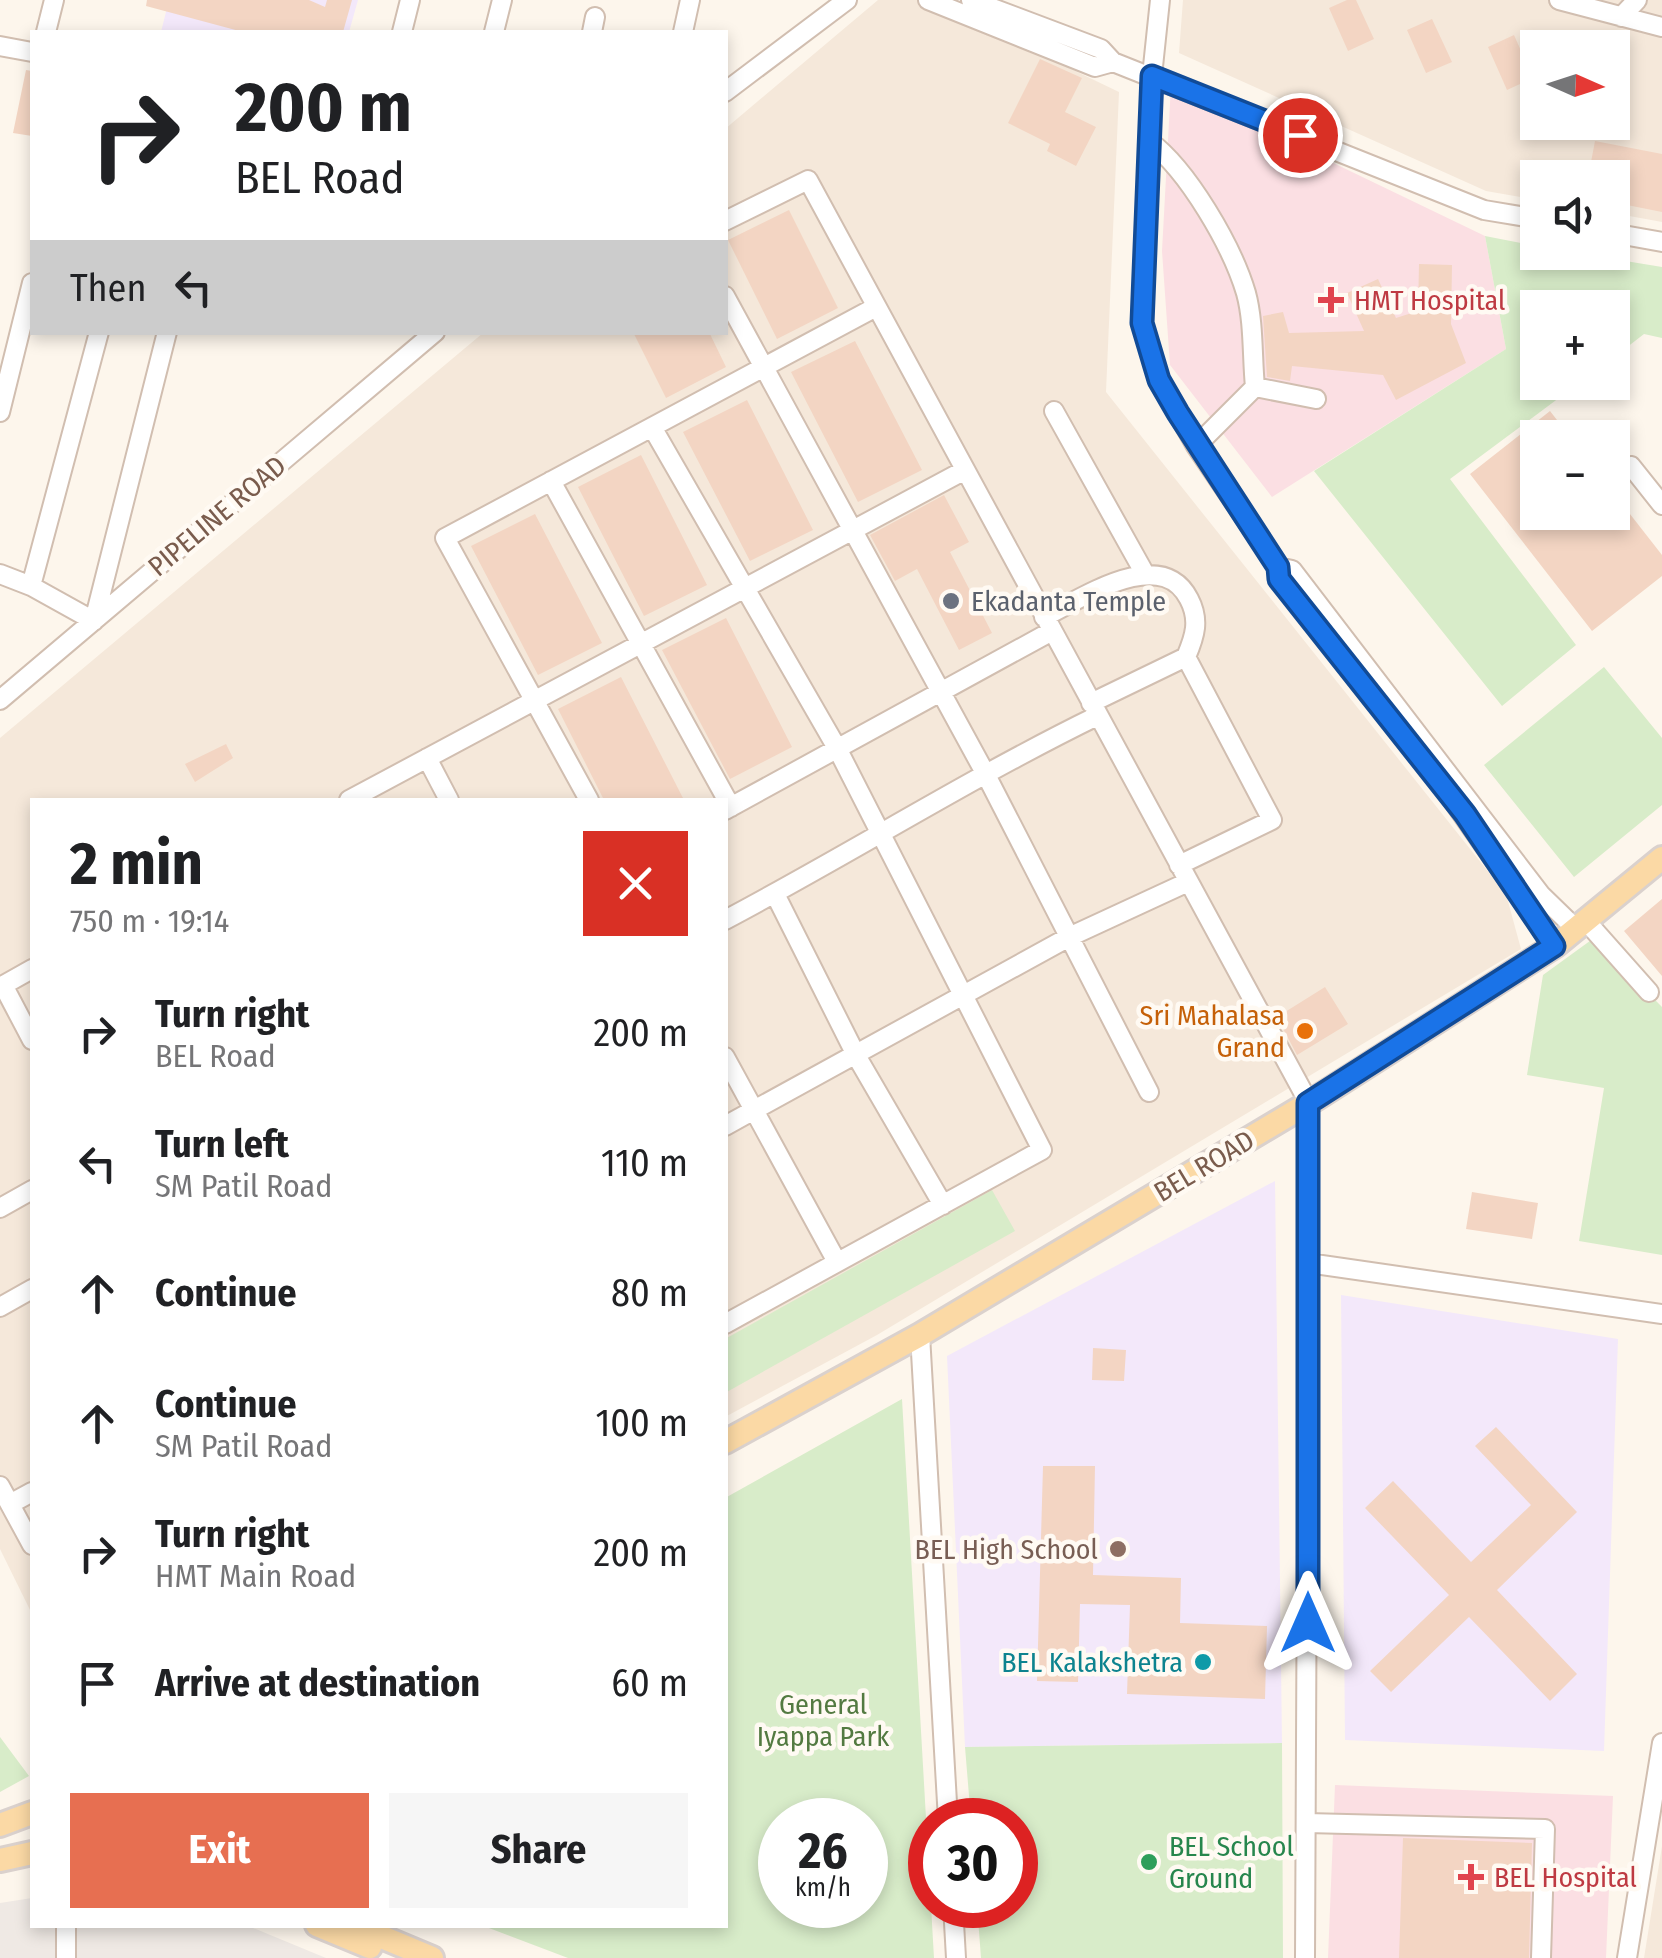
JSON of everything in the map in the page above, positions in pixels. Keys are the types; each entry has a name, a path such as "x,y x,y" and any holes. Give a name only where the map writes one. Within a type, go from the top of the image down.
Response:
{"main road":[{"name":"BEL ROAD","path":"728,1440 920,1334 1308,1103 1554,946 1662,858"},
{"path":"0,1825 30,1814"},
{"path":"0,1860 30,1853"},
{"path":"324,1928 396,1958"},
{"path":"360,1928 432,1958"}],"street":[{"path":"46,30 54,0"},
{"path":"402,30 410,0"},
{"path":"494,30 502,0"},
{"path":"683,30 690,0"},
{"path":"728,90 847,0"},
{"path":"928,0 1095,67 1112,62"},
{"path":"971,0 1101,50 1112,62 1484,210 1520,216"},
{"path":"1160,0 1152,76 1142,323 1159,380 1196,446 1278,567 1279,579 1430,768 1554,946"},
{"path":"1559,0 1662,28"},
{"path":"1621,17 1637,0"},
{"path":"0,46 30,52"},
{"path":"1149,141 1167,154 1222,235 1246,294 1256,387"},
{"path":"728,220 808,180 1308,1103 1304,1958"},
{"path":"1630,236 1662,242"},
{"path":"0,412 30,292"},
{"path":"728,301 938,693 984,771 1150,1092"},
{"path":"588,798 445,538 876,307"},
{"path":"31,586 98,335"},
{"path":"0,574 31,586 94,621 166,335"},
{"name":"PIPELINE ROAD","path":"2,697 415,342"},
{"path":"1256,387 1316,399"},
{"path":"1196,446 1256,387"},
{"path":"1054,411 1145,574"},
{"path":"652,427 837,748 1042,1150 728,1321"},
{"path":"1631,466 1662,505"},
{"path":"353,798 964,470"},
{"path":"551,481 723,798"},
{"path":"1278,567 1292,570 1548,904 1581,925 1649,992"},
{"path":"728,808 938,693 1048,624 1145,574 1166,576 1184,590 1196,613 1195,636 1186,657 984,771 881,837 728,918"},
{"path":"728,1124 1184,874 1272,820 1186,657"},
{"path":"427,758 449,798"},
{"path":"775,894 858,1056 942,1205"},
{"path":"30,971 2,986 30,1036"},
{"path":"728,1062 838,1262"},
{"path":"0,1208 30,1191"},
{"path":"1308,1263 1662,1314"},
{"path":"0,1307 30,1291"},
{"path":"920,1334 947,1798"},
{"path":"0,1486 30,1542"},
{"path":"10,1504 30,1493"},
{"path":"1627,1958 1662,1742"},
{"path":"1307,1823 1544,1830 1542,1958"},
{"path":"66,1928 66,1958"},
{"path":"954,1928 956,1958"}],"shaded area":[{"path":"169,0 358,0 350,30 162,30"},
{"path":"878,0 928,0 1119,92 1106,392 1506,894 1521,949 877,1335 728,1415 728,798 30,798 30,1610 0,1549 0,738 481,335 728,335 728,126"},
{"path":"1183,0 1662,0 1662,222 1630,216 1630,160 1520,160 1520,197 1486,191 1179,53"},
{"name":"HMT Hospital","path":"1171,85 1485,236 1506,349 1272,497 1170,365 1162,251"},
{"name":"BEL High School","path":"1275,1181 1282,1743 965,1747 947,1356"},
{"path":"1341,1295 1618,1339 1604,1751 1345,1740"},
{"name":"BEL Hospital","path":"1335,1785 1613,1796 1606,1958 1328,1958"},
{"path":"1662,1846 1662,1958 1644,1958"},
{"path":"30,1898 30,1928 253,1928 326,1958 0,1958 0,1903"}],"green space":[{"path":"1485,236 1520,243 1520,270 1630,270 1630,262 1662,267 1662,338 1644,334 1630,345 1630,290 1520,290 1520,400 1556,400 1529,420 1520,420 1520,427 1450,479 1576,645 1502,706 1314,471 1506,349"},
{"path":"1604,667 1662,738 1662,805 1574,877 1484,765"},
{"path":"1594,938 1662,1007 1662,1255 1579,1241 1604,1088 1527,1075 1543,975"},
{"path":"992,1190 1015,1231 728,1391 728,1337"},
{"name":"General Iyappa Park","path":"902,1399 925,1798 908,1798 908,1928 932,1928 934,1958 568,1958 489,1928 728,1928 728,1496"},
{"path":"0,1737 29,1776 0,1792"},
{"name":"BEL School Ground","path":"1282,1743 1283,1958 981,1958 979,1928 1038,1928 1038,1798 969,1798 965,1747"}],"building":[{"path":"147,0 309,0 325,7 327,0 352,0 344,30 236,30 146,6"},
{"path":"1356,0 1374,39 1348,51 1329,8"},
{"path":"1432,19 1452,62 1426,73 1407,30"},
{"path":"1514,35 1520,49 1520,84 1507,90 1488,47"},
{"path":"1040,59 1082,78 1065,112 1096,127 1076,166 1047,151 1050,144 1008,123"},
{"path":"26,70 30,71 30,136 13,133"},
{"path":"1595,141 1662,154 1662,212 1630,206 1630,160 1591,160"},
{"path":"789,210 838,308 777,339 728,240"},
{"path":"1419,264 1452,265 1451,324 1466,363 1396,400 1383,375 1292,366 1290,381 1267,377 1263,316 1283,312 1289,333 1364,331 1347,293 1378,279 1396,318 1418,311"},
{"path":"634,335 710,335 726,367 666,398"},
{"path":"855,341 922,470 858,502 791,372"},
{"path":"747,400 813,530 750,561 683,432"},
{"path":"1550,411 1557,420 1539,420"},
{"path":"1520,435 1520,530 1630,530 1630,514 1662,555 1662,576 1592,631 1470,474"},
{"path":"641,455 707,585 644,616 578,487"},
{"path":"944,495 969,542 950,552 992,633 959,650 917,569 895,581 870,535"},
{"path":"535,514 602,643 538,675 471,546"},
{"path":"726,618 792,747 730,779 662,650"},
{"path":"621,677 683,798 603,798 558,709"},
{"path":"226,744 233,758 195,782 185,764"},
{"path":"1662,899 1662,976 1624,931"},
{"path":"1325,987 1348,1024 1297,1055 1277,1017"},
{"path":"1472,1192 1538,1203 1532,1239 1466,1229"},
{"path":"1093,1348 1126,1350 1124,1381 1092,1380"},
{"path":"1496,1427 1577,1512 1497,1590 1577,1674 1550,1701 1469,1617 1391,1692 1370,1671 1449,1595 1365,1508 1393,1481 1471,1562 1531,1505 1475,1446"},
{"path":"1043,1466 1095,1466 1093,1575 1181,1578 1180,1623 1267,1626 1265,1699 1127,1694 1130,1605 1080,1604 1078,1682 1037,1681"},
{"path":"1403,1838 1532,1843 1529,1958 1399,1958"}],"place":[{"name":"HMT Hospital","path":"1331,300"},
{"name":"Ekadanta Temple","path":"951,601"},
{"name":"Sri Mahalasa Grand","path":"1305,1031"},
{"name":"BEL High School","path":"1118,1549"},
{"name":"BEL Kalakshetra","path":"1203,1662"},
{"name":"BEL School Ground","path":"1149,1862"},
{"name":"BEL Hospital","path":"1471,1877"}],"route":[{"path":"1300,135 1152,76 1142,323 1159,380 1196,446 1278,567 1279,579 1465,814 1554,946 1308,1103 1308,1623"}]}
